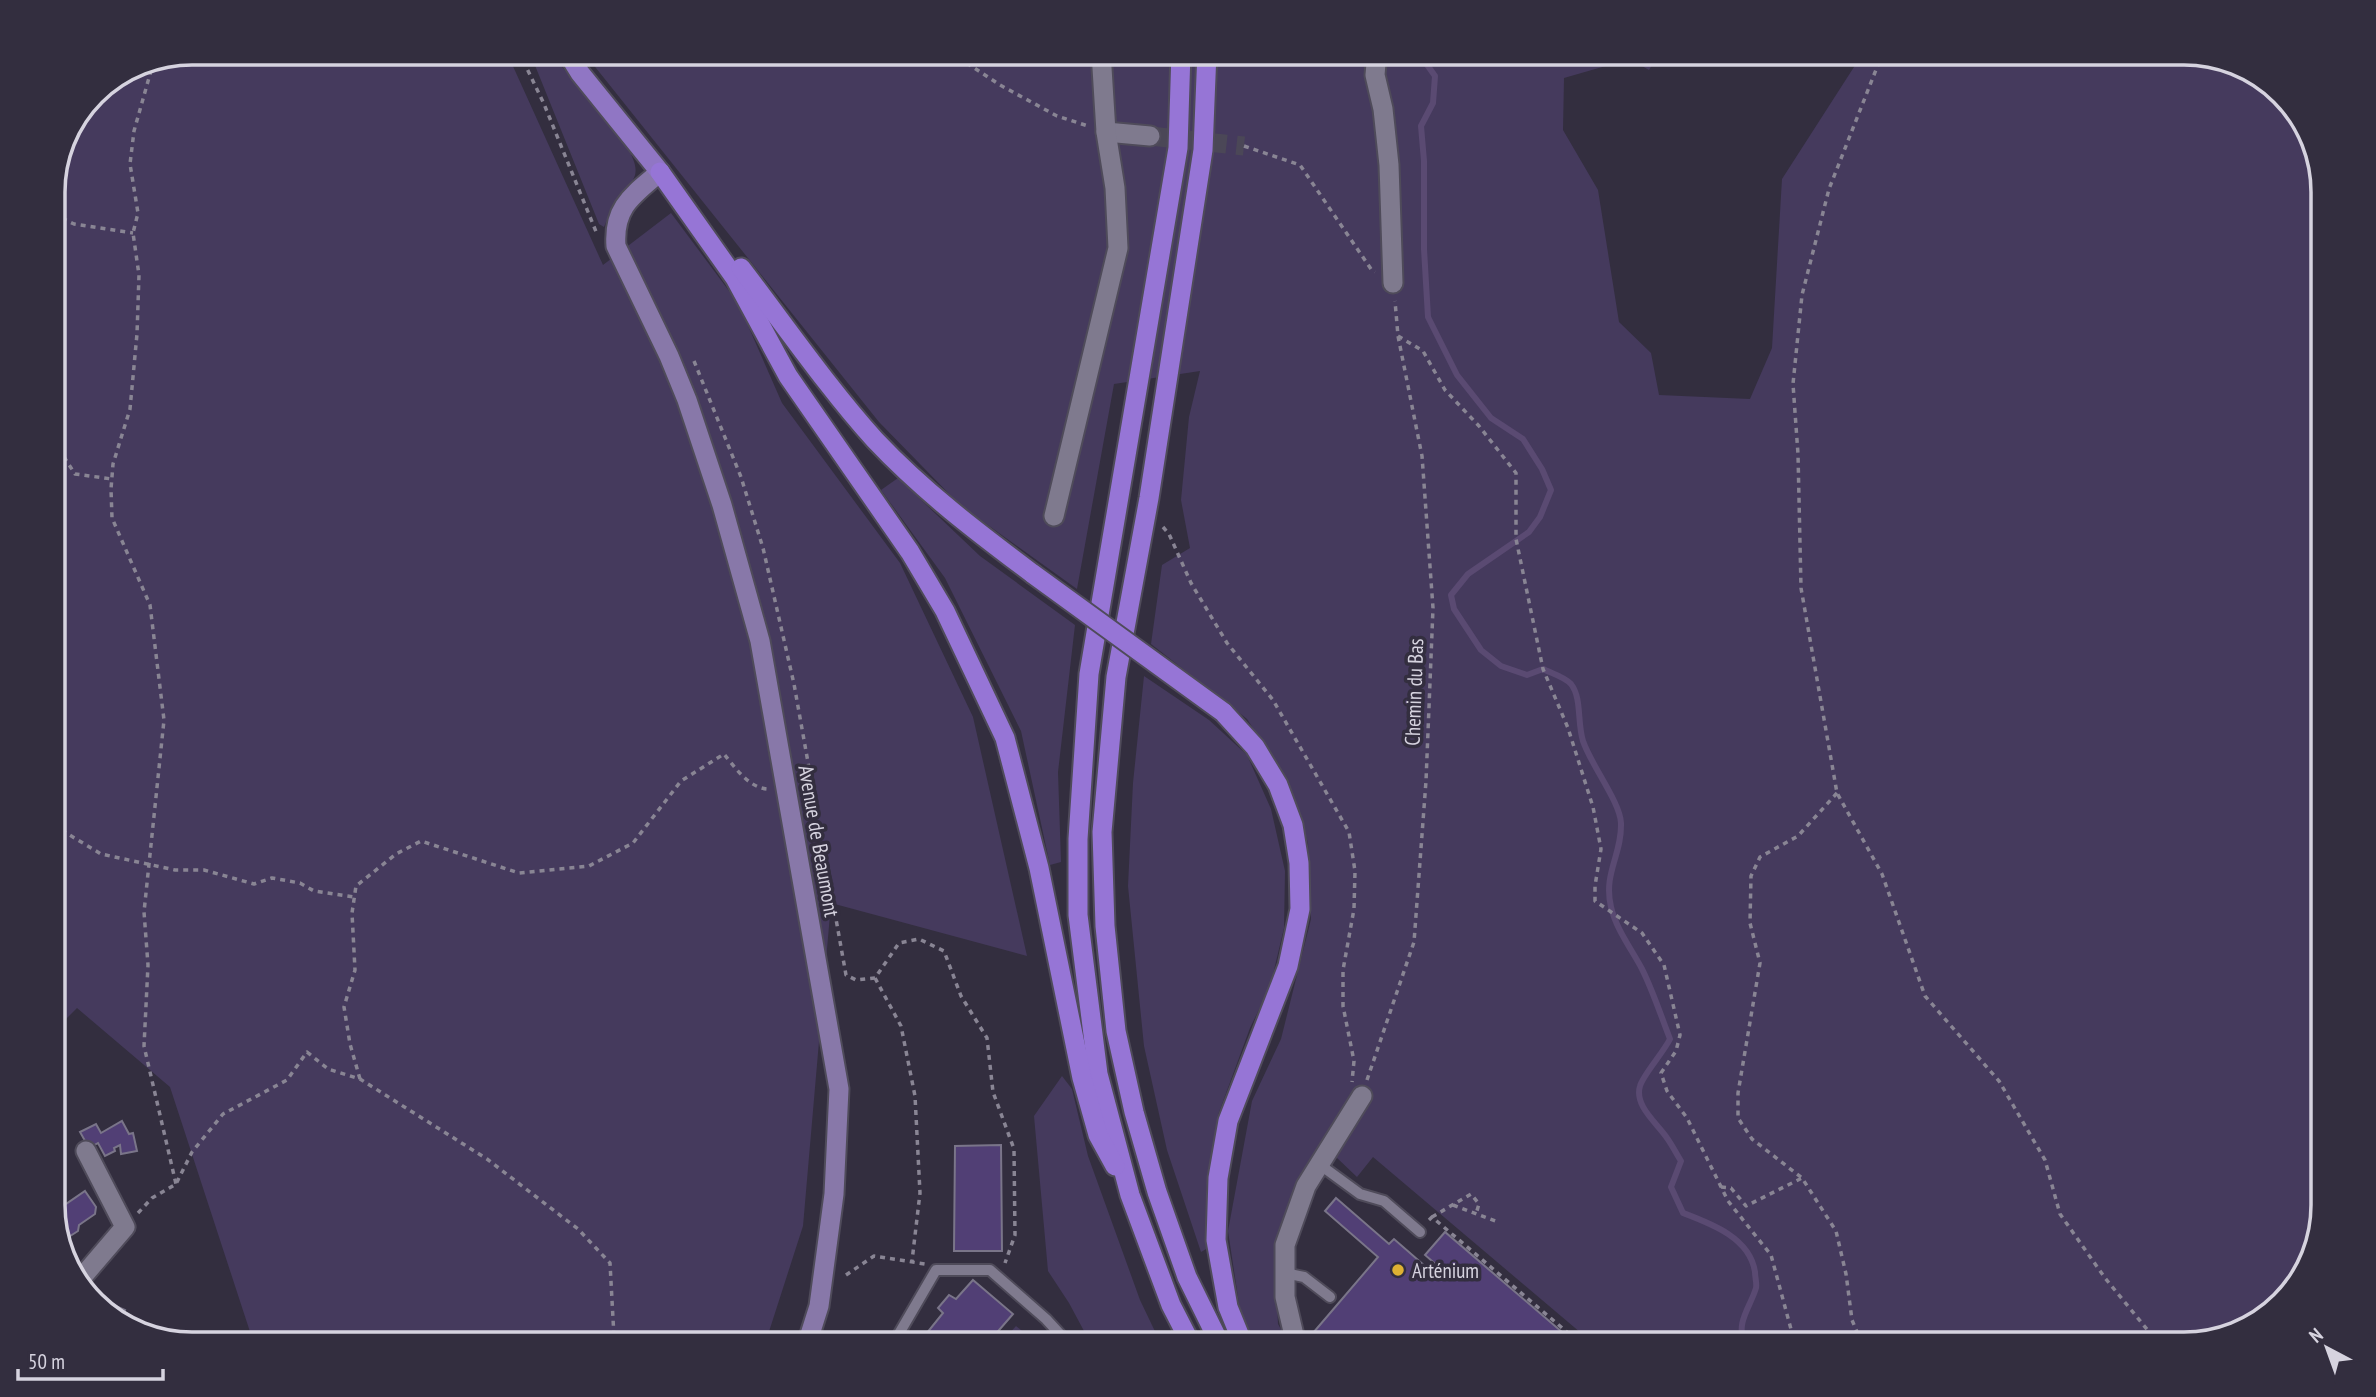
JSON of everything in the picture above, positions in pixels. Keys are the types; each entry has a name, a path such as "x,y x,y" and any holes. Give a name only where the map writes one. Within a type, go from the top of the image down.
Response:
{"highway":[{"path":"1181,65 1178,148 1089,674 1078,839 1078,915 1098,1074 1130,1195 1171,1305 1184,1332"},
{"path":"1206,65 1203,150 1147,506 1116,677 1102,832 1105,926 1116,1031 1131,1099 1157,1192 1187,1277 1214,1332"},
{"path":"660,172 691,204 874,438 911,477 964,522 1033,574 1223,712 1255,747 1278,785 1293,825 1300,909 1289,966 1228,1121 1217,1178 1216,1240 1228,1307 1238,1332"},
{"path":"660,172 736,278 788,376 910,552 945,611 1005,738 1039,868 1094,1124 1130,1195"}],"main road":[{"path":"575,65 660,172"},
{"name":"Avenue de Beaumont","path":"660,172 631,197 618,213 616,246 669,356 722,505 760,641 839,1089 834,1194 819,1306 811,1332"}],"street":[{"path":"1054,516 1118,248 1115,188 1106,132 1102,65"},
{"path":"1376,65 1375,75 1383,108 1390,165 1393,283"},
{"path":"1106,132 1150,136"},
{"path":"1293,1332 1285,1297 1285,1245 1306,1186 1362,1096"},
{"path":"83,1271 125,1227 86,1151"}],"lane":[{"path":"1320,1164 1360,1194 1384,1200 1420,1232"},
{"path":"900,1332 936,1270 989,1270 1058,1332"},
{"path":"1285,1273 1304,1277 1330,1297"}],"path":[{"path":"524,65 544,104 598,238"},
{"path":"970,65 1057,116 1106,132"},
{"path":"1878,65 1829,189 1802,295 1793,384 1798,454 1801,588 1838,793 1882,874 1925,996 1999,1082 2045,1160 2060,1214 2105,1278 2149,1332"},
{"path":"151,71 134,131 130,164 138,213 133,233 139,275 136,346 130,409 113,464 112,518 150,605 164,720 144,912 148,965 144,1046 176,1184"},
{"path":"1244,145 1300,165 1371,269 1393,283"},
{"path":"65,220 74,224 133,233"},
{"name":"Chemin du Bas","path":"1362,1096 1414,942 1426,780 1433,608 1422,456 1398,336 1393,283"},
{"path":"1398,336 1423,351 1445,390 1479,426 1516,473 1516,539 1540,658 1572,742 1592,807 1601,849 1595,901 1642,933 1664,965 1680,1035 1676,1051 1661,1073 1667,1091 1687,1118 1728,1201 1771,1255 1792,1332"},
{"path":"65,459 75,474 112,479"},
{"path":"360,1079 350,1044 344,1007 355,971 352,914 354,897 356,886 396,854 421,841 519,873 589,866 633,843 681,782 724,754 744,777 761,789 774,789"},
{"path":"1838,793 1798,836 1760,857 1751,876 1750,923 1760,963 1738,1093 1738,1118 1752,1139 1802,1178 1836,1231 1846,1274 1852,1320 1857,1332"},
{"path":"65,832 101,854 175,870 204,870 254,884 272,878 300,883 314,891 354,897"},
{"path":"912,1261 920,1192 915,1096 901,1026 875,978 899,943 919,939 944,951 961,996 987,1038 993,1092 1014,1149 1015,1235 999,1278"},
{"path":"125,1227 152,1198 176,1184 192,1152 223,1114 287,1080 307,1052 328,1069 360,1079 487,1159 578,1228 610,1263 614,1332"},
{"path":"1721,1187 1731,1188 1746,1206 1802,1178"},
{"path":"1420,1232 1432,1217 1471,1194 1479,1204 1476,1214"},
{"path":"1453,1205 1499,1222"},
{"path":"1432,1217 1566,1332"},
{"path":"846,1275 874,1256 923,1263 936,1270"}],"shaded area":[{"path":"512,65 603,265 671,213 738,303 782,403 900,563 973,717 1027,956 831,903 803,1226 769,1332 250,1332 170,1087 77,1008 65,1020 65,183 74,143 91,114 114,91 151,71 175,66"},
{"path":"535,65 561,65 633,158 636,170 630,185 615,203 604,227 599,224"},
{"path":"594,65 1609,65 1564,78 1563,130 1598,190 1619,322 1651,353 1659,395 1750,399 1772,348 1782,179 1855,65 2201,66 2233,74 2255,86 2280,108 2298,135 2305,151 2311,183 2311,1206 2302,1254 2285,1283 2262,1306 2233,1323 2201,1331 1580,1332 1373,1157 1357,1177 1336,1157 1275,1258 1278,1324 1282,1332 1248,1332 1241,1317 1228,1231 1252,1101 1281,1039 1311,919 1308,843 1289,784 1247,719 1151,644 1162,565 1190,548 1181,500 1189,417 1200,371 1114,384 1077,589 960,505 879,422"},
{"path":"898,478 980,556 1075,625 1058,772 1061,862 1050,865 1021,731 945,578 881,490"},
{"path":"1144,676 1209,720 1247,755 1271,809 1285,871 1284,928 1270,987 1250,1028 1218,1115 1206,1190 1208,1248 1201,1252 1167,1150 1144,1046 1128,886 1133,783"},
{"path":"1062,1076 1072,1089 1088,1156 1140,1300 1155,1332 1085,1332 1048,1271 1034,1116"},
{"path":"1016,1326 1023,1332 1011,1332"}],"building":[{"path":"122,1121 129,1134 133,1133 137,1151 121,1154 120,1145 105,1156 98,1143 89,1148 80,1132 96,1124 101,1133"},
{"path":"1001,1145 1002,1251 954,1251 955,1146"},
{"path":"85,1191 96,1207 95,1214 79,1225 78,1231 69,1237 65,1214 65,1205"},
{"name":"Arténium","path":"1336,1198 1389,1244 1394,1239 1433,1273 1439,1267 1425,1255 1445,1232 1562,1332 1314,1332 1378,1257 1325,1211"},
{"path":"973,1280 1013,1314 997,1332 928,1332 943,1313 938,1308 949,1295 956,1299"}],"waterway":[{"path":"1427,65 1435,76 1433,103 1421,126 1428,317 1457,375 1491,418 1523,439 1542,469 1551,490 1540,517 1529,532 1468,574 1451,595 1454,609 1481,650 1501,666 1527,675 1543,669 1565,679 1574,690 1583,741 1616,805 1621,823 1619,845 1609,884 1613,915 1646,977 1670,1039 1642,1081 1640,1100 1681,1161 1671,1187 1683,1213 1728,1234 1738,1241 1752,1260 1756,1286 1744,1316 1742,1332"}],"tunnel":[{"path":"1150,136 1244,146"}],"place":[{"name":"Arténium","path":"1398,1270"}]}
